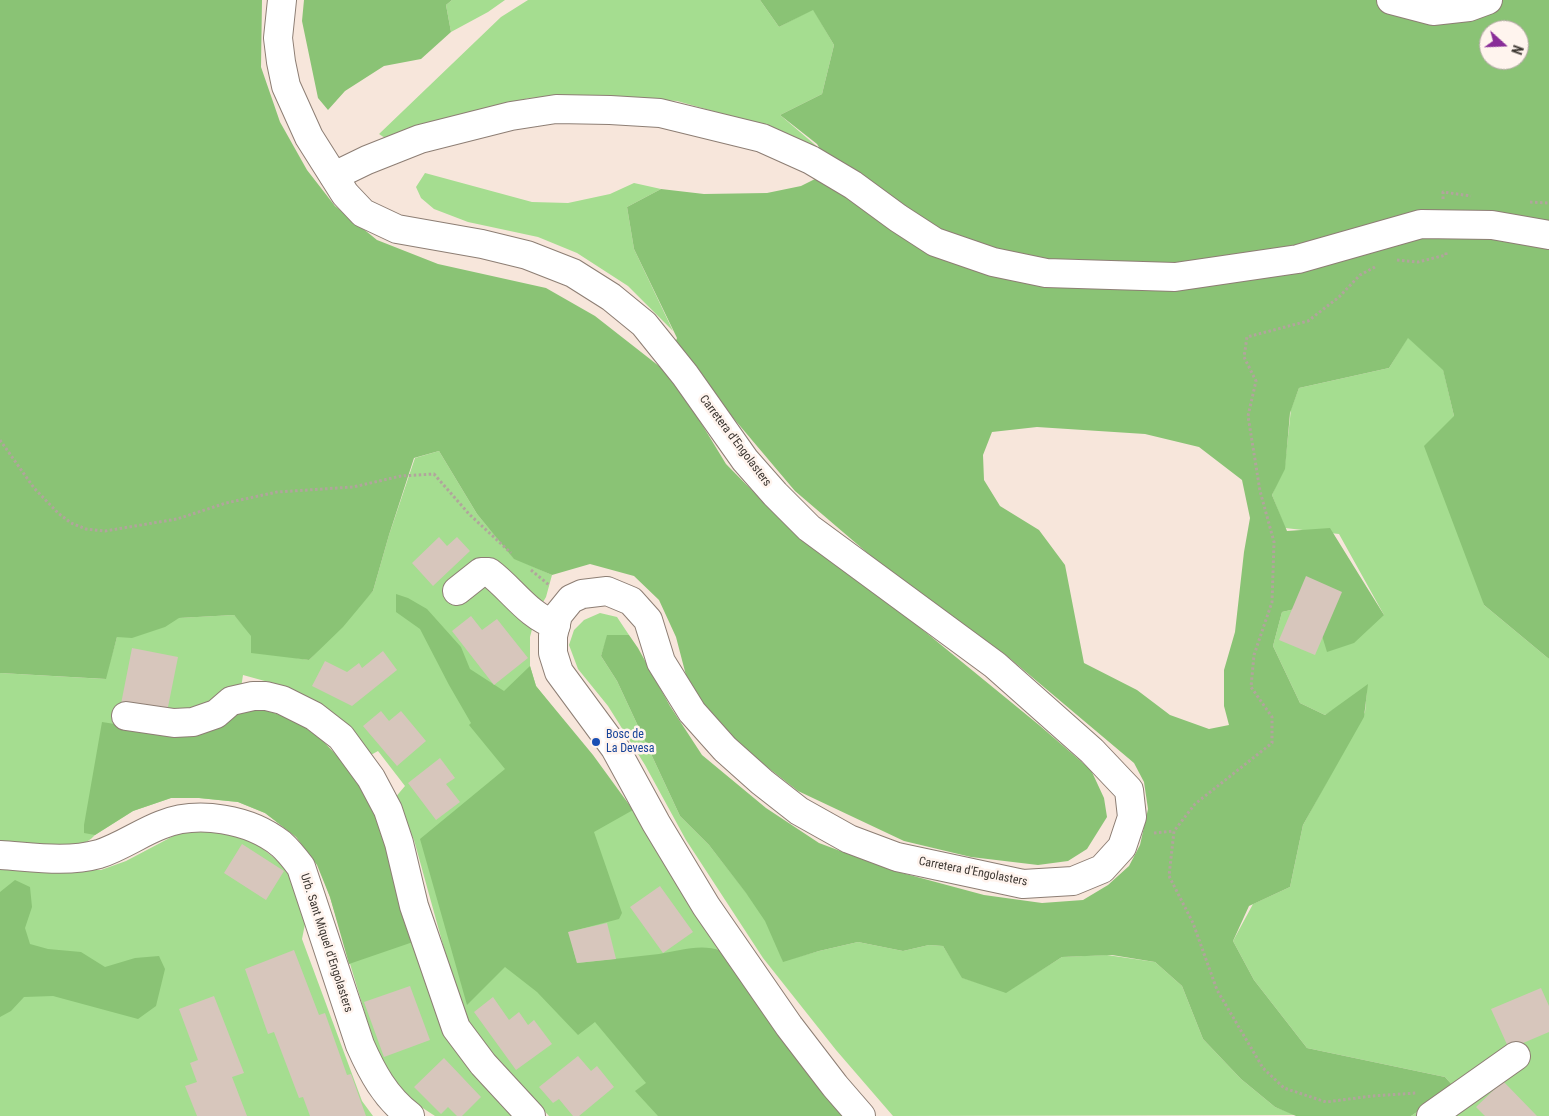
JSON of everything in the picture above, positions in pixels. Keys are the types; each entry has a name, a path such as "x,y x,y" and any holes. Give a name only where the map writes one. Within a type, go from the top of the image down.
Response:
{"main road":[{"name":"Carretera d'Engolasters","path":"282,0 278,38 286,86 309,137 345,194 363,213 397,229 482,244 527,255 573,273 610,297 644,324 685,375 745,460 809,528 995,665 1092,751 1129,790 1132,817 1122,847 1102,869 1073,881 1023,884 897,857 849,839 800,811 762,782 725,749 692,712 661,662 648,620 632,601 607,591 582,594 571,599"},
{"path":"1391,0 1433,11 1469,7 1488,0"},
{"path":"334,176 367,160 420,139 510,116 556,109 610,110 660,113 762,138 811,160 853,185 935,242 993,262 1046,273 1175,277 1298,259 1421,224 1492,225 1549,235"},
{"path":"457,591 481,572 489,572 544,622 556,625"},
{"path":"571,599 558,615 553,636 552,653 559,672 615,748 706,906 789,1026 835,1086 861,1116"},
{"path":"126,716 174,723 193,722 216,714 231,701 254,696 282,700 314,716 342,737 371,778 388,810 399,843 414,906 456,1028 483,1064 531,1116"},
{"name":"Urb. Sant Miquel d'Engolasters","path":"0,855 65,859 98,854 126,844 162,824 196,818 213,818 246,825 264,833 281,844 301,867 360,1044 371,1068 387,1095 410,1116"},
{"path":"1431,1116 1516,1056"}],"path":[{"path":"1391,259 1418,262 1446,255 1445,246"},
{"path":"1383,263 1360,274 1339,297 1308,321 1246,337 1244,357 1256,381 1248,416 1260,491 1274,542 1272,602 1254,655 1251,687 1272,717 1272,743 1196,804 1174,831 1169,876 1192,924 1217,990 1263,1068 1284,1088 1326,1102 1428,1092 1453,1100"},
{"path":"0,440 34,488 58,513 71,523 86,529 105,531 177,519 226,503 278,492 353,487 401,476 434,474 469,514 512,554"},
{"path":"527,567 541,580 571,599"}],"green space":[{"path":"0,0 262,0 261,67 280,122 307,170 335,206 377,240 438,264 546,288 595,316 664,370 677,338 634,249 627,207 661,189 704,194 767,193 801,186 833,170 817,144 780,115 822,94 834,45 813,10 779,27 760,0 1549,0 1549,659 1484,605 1424,446 1454,416 1443,370 1408,338 1389,368 1299,388 1290,413 1285,469 1272,495 1287,531 1330,528 1384,615 1354,643 1327,652 1316,616 1308,606 1282,612 1273,646 1300,703 1325,715 1368,684 1364,717 1303,825 1290,887 1249,906 1233,941 1254,980 1307,1048 1445,1077 1454,1087 1411,1116 1296,1116 1275,1107 1241,1079 1203,1039 1182,986 1155,962 1112,955 1062,957 1006,993 962,978 943,946 929,945 903,951 858,942 783,962 765,921 746,893 709,845 680,816 617,681 601,656 607,635 629,635 670,706 702,755 766,808 819,843 891,870 984,895 1042,903 1083,900 1108,885 1129,866 1140,845 1148,809 1144,782 1134,763 1007,656 885,568 795,491 713,394 695,413 726,464 799,538 896,608 1091,770 1104,798 1107,817 1087,849 1068,861 1038,865 971,857 904,841 798,791 726,735 688,683 676,637 659,600 634,576 590,564 552,575 514,559 477,514 439,451 414,458 373,591 343,627 309,660 251,653 251,636 234,615 179,618 165,627 132,638 117,637 106,679 0,673","holes":["1037,427 1145,434 1199,447 1242,480 1250,518 1244,552 1235,632 1224,670 1224,706 1229,725 1209,729 1170,715 1137,690 1084,663 1065,565 1039,530 1000,506 984,480 983,455 992,432"]},
{"path":"304,0 452,0 446,5 451,32 421,59 384,66 345,91 328,110 318,98 302,21"},
{"path":"452,0 505,0 488,12 451,32 446,5"},
{"path":"528,0 760,0 779,27 813,9 834,45 822,94 780,115 820,149 759,124 677,101 593,95 529,98 385,138 379,134 501,17"},
{"path":"425,173 532,202 568,203 610,194 634,183 661,189 627,207 634,249 673,331 628,286 577,253 538,237 468,222 434,209 421,198 416,187"},
{"path":"1408,337 1443,369 1454,416 1484,605 1549,659 1549,1116 1411,1116 1454,1087 1445,1077 1307,1048 1254,980 1233,941 1253,904 1290,887 1303,825 1365,712 1367,689 1325,715 1300,703 1273,646 1282,612 1308,606 1384,615 1339,534 1285,528 1272,495 1285,464 1291,409 1299,388 1389,368"},
{"path":"439,451 477,514 514,558 552,575 546,597 536,614 530,637 530,666 536,686 633,810 803,1065 842,1116 549,1116 479,1040 461,1010 414,840 394,799 405,786 378,751 369,756 325,708 283,686 243,675 238,708 320,738 413,942 521,1116 435,1116 415,1103 401,1090 387,1071 372,1037 330,897 318,865 297,837 265,813 238,802 199,798 171,798 133,811 86,842 76,846 50,848 0,842 0,673 105,679 117,637 178,618 234,615 242,624 290,657 309,660 373,591 389,535 415,458"},
{"path":"396,594 408,598 427,609 461,647 470,669 504,691 530,666 536,686 593,755 633,810 594,832 622,913 619,919 569,932 577,963 698,948 721,951 842,1116 658,1116 635,1091 646,1083 595,1022 578,1035 537,992 505,967 467,1005 420,839 505,769 469,725 471,723 420,629 396,612"},
{"path":"600,613 617,617 629,635 608,635 601,656 617,681 680,816 709,845 770,923 783,961 858,942 903,951 929,945 943,946 963,978 1006,992 1062,957 1107,955 1155,962 1182,986 1203,1039 1241,1079 1275,1107 1296,1115 893,1116 836,1050 763,958 686,840 645,765 608,706 578,669 569,645 574,630 584,620"},
{"path":"237,708 263,709 294,720 320,738 348,767 365,791 384,832 413,942 349,964 330,897 317,865 296,837 265,813 238,802 199,798 171,798 133,811 95,835 84,833 102,722 165,732"},
{"path":"205,829 250,839 282,864 293,882 305,924 302,939 362,1101 373,1116 0,1116 0,862 67,869 101,870 126,861 181,832"},
{"path":"15,880 30,887 32,907 25,928 30,944 48,949 81,952 105,967 135,958 159,956 165,969 156,1006 138,1019 53,996 24,997 11,1011 0,1017 0,892"}],"building":[{"path":"439,537 447,546 457,537 470,551 433,586 412,563"},
{"path":"1306,576 1342,592 1315,655 1279,640"},
{"path":"471,616 482,630 497,619 528,658 494,685 452,631"},
{"path":"132,648 178,657 167,712 121,704"},
{"path":"383,651 397,670 352,706 312,686 325,661 347,672 359,663 362,668"},
{"path":"381,711 389,721 401,711 426,741 397,766 363,726"},
{"path":"440,758 455,778 446,784 460,802 436,820 408,783"},
{"path":"242,844 284,871 266,900 224,873"},
{"path":"660,886 693,932 663,953 630,907"},
{"path":"607,923 616,959 577,963 568,932"},
{"path":"294,950 319,1015 325,1013 347,1075 351,1074 366,1116 310,1116 303,1097 299,1098 274,1032 268,1034 245,969"},
{"path":"410,986 430,1040 384,1057 364,1002"},
{"path":"1541,988 1549,1006 1549,1032 1509,1049 1491,1009"},
{"path":"214,996 244,1073 232,1077 247,1116 197,1116 185,1086 197,1082 190,1063 198,1060 179,1009"},
{"path":"493,997 509,1020 519,1012 528,1025 534,1020 552,1044 516,1070 474,1012"},
{"path":"578,1056 591,1071 597,1066 614,1087 579,1116 573,1116 559,1099 553,1103 539,1087"},
{"path":"444,1058 481,1097 462,1116 457,1116 448,1107 441,1114 414,1087"},
{"path":"1503,1081 1537,1116 1485,1116 1476,1107"}],"place":[{"name":"Bosc de La Devesa","path":"596,742"}]}
